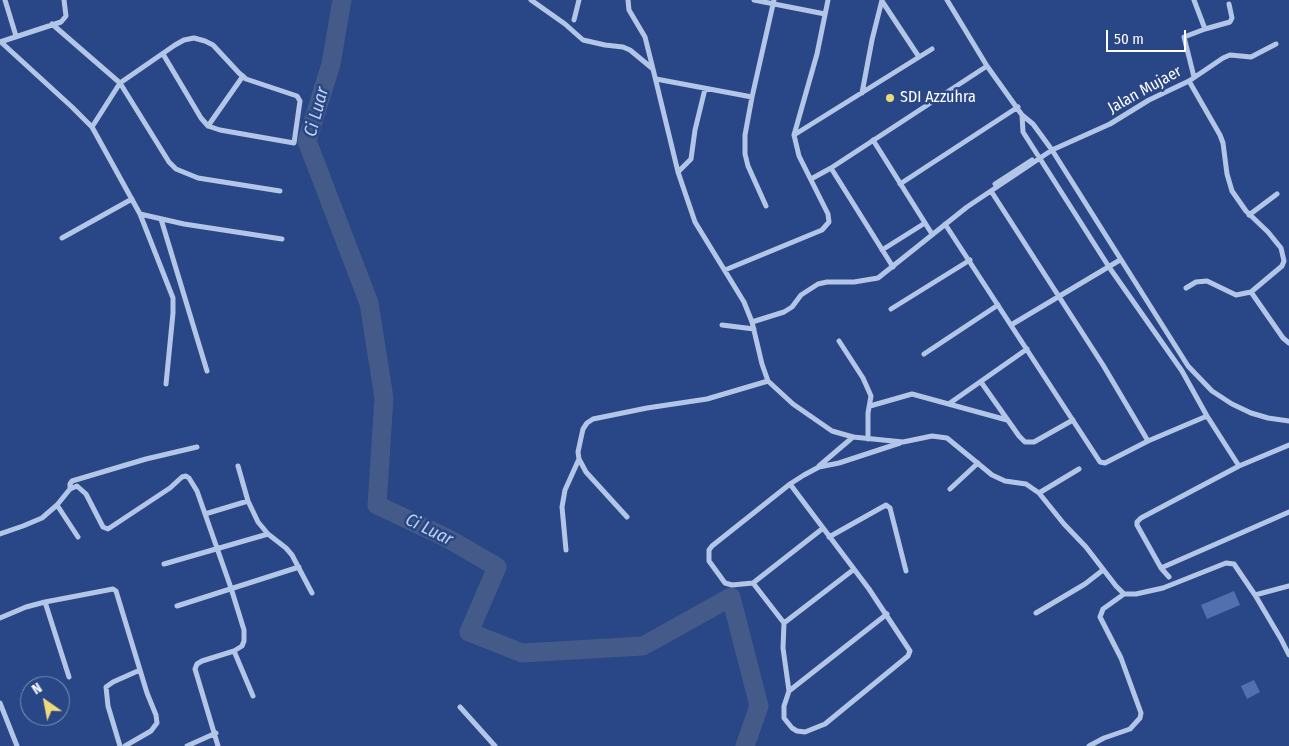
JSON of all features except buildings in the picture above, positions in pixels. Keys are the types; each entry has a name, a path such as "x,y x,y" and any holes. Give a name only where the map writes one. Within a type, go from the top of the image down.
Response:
{"street":[{"path":"5,0 16,36"},
{"path":"64,0 66,16 61,22 1,42 72,107 92,128 140,214 173,298 166,384"},
{"path":"531,0 565,24 583,40 623,47 630,50 653,69"},
{"path":"574,20 579,0"},
{"path":"628,0 629,10 645,37 678,172 695,222 744,302 752,322 768,381 793,404 832,430 853,438 903,442"},
{"path":"754,0 773,2 825,14"},
{"path":"725,270 822,230 829,222 828,214 799,156 794,136 817,54 828,0"},
{"path":"882,0 919,57"},
{"path":"862,93 882,0"},
{"path":"947,0 987,66 1022,115 1034,124 1052,150 1188,366 1212,391 1232,404 1251,413 1289,421"},
{"path":"1194,0 1205,29"},
{"path":"766,206 748,166 745,154 745,135 773,2"},
{"path":"1186,288 1196,282 1207,280 1236,295 1251,292 1282,266 1284,261 1281,248 1268,232 1249,215 1232,191 1227,174 1223,144 1216,125 1192,79 1184,37 1230,22 1232,18 1229,4"},
{"path":"52,24 120,83 169,162 176,169 198,178 280,192"},
{"path":"92,128 120,83 163,54 184,40 194,38 205,41 222,53 243,76 265,86 295,94 299,98 294,143 220,130 208,126 201,118 163,54"},
{"name":"Jalan Mujaer","path":"1039,157 1110,124 1149,100 1192,79 1223,58 1230,55 1251,57 1276,44"},
{"path":"794,136 932,49"},
{"path":"811,179 831,168 987,66"},
{"path":"208,126 243,76"},
{"path":"656,79 752,97"},
{"path":"678,172 692,159 695,130 705,89"},
{"path":"900,184 1018,108"},
{"path":"1022,115 1023,132 1109,267 1182,371 1207,416 1239,466"},
{"path":"873,140 932,234"},
{"path":"995,184 1039,157"},
{"path":"752,322 784,312 792,307 801,295 818,284 854,282 878,278 967,207 1039,157"},
{"path":"831,168 893,267"},
{"path":"991,192 1103,365 1148,441"},
{"path":"1249,215 1277,194"},
{"path":"62,238 132,199"},
{"path":"140,214 184,224 282,240"},
{"path":"161,219 207,371"},
{"path":"882,250 925,223"},
{"path":"946,224 1099,461 1103,463 1148,441 1207,416"},
{"path":"891,309 970,260"},
{"path":"1011,325 1120,260"},
{"path":"1251,292 1283,338 1289,343"},
{"path":"924,354 998,305"},
{"path":"722,325 754,329"},
{"path":"839,341 868,388 871,399 868,413 868,439"},
{"path":"950,403 1027,349"},
{"path":"1182,371 1188,366"},
{"path":"627,517 586,472 579,459 578,452 583,429 587,423 593,419 647,408 707,399 768,381"},
{"path":"981,382 1022,439 1034,442 1073,420"},
{"path":"870,406 912,394 1007,420"},
{"path":"819,467 839,463 903,442 932,436 948,438 992,475 1005,481 1026,484 1039,494 1064,524 1086,546 1103,570 1124,594"},
{"path":"822,528 753,583 732,585 725,583 708,556 708,550 712,546 790,484 819,467 853,438"},
{"path":"1169,577 1161,568 1137,522 1141,518 1239,466 1289,445"},
{"path":"70,489 72,481 146,459 197,447"},
{"path":"566,550 562,507 565,490 579,459"},
{"path":"950,488 978,463"},
{"path":"238,466 248,501 258,522 268,534 286,548 299,567 312,592"},
{"path":"1039,494 1078,469"},
{"path":"0,534 42,518 57,505 70,489 77,486 86,494 103,527 108,529 170,488 182,477 186,476 189,478 197,491 218,549 244,635 242,646 234,651 202,661 197,664 195,669 204,702 216,733 218,746"},
{"path":"753,583 784,623 783,648 789,691 783,712 784,718 792,728 805,732 825,724 908,656 909,648 887,614 790,484"},
{"path":"205,514 248,501"},
{"path":"57,505 78,537"},
{"path":"829,538 886,505 890,508 906,571"},
{"path":"1161,568 1289,512"},
{"path":"164,564 268,534"},
{"path":"1089,746 1104,738 1130,729 1140,718 1141,712 1121,658 1100,617 1103,609 1124,594 1136,594 1163,588 1222,564 1230,563 1238,569 1255,595 1289,655"},
{"path":"177,606 299,567"},
{"path":"784,623 853,570"},
{"path":"1036,613 1085,584 1103,570"},
{"path":"1255,595 1289,586"},
{"path":"0,618 45,602 113,588 116,590 157,723 152,730 125,746"},
{"path":"45,602 69,676"},
{"path":"789,691 887,614"},
{"path":"234,651 253,696"},
{"path":"120,746 108,706 106,687 140,670"},
{"path":"0,703 17,746"},
{"path":"460,708 495,746"},
{"path":"187,746 216,733"}],"waterway":[{"name":"Ci Luar","path":"342,0 331,64 307,141 369,303 384,398 377,505 447,538 497,567 469,632 522,653 643,646 731,597 759,706 745,746"}],"place":[{"name":"SDI Azzuhra","path":"890,98"}]}
